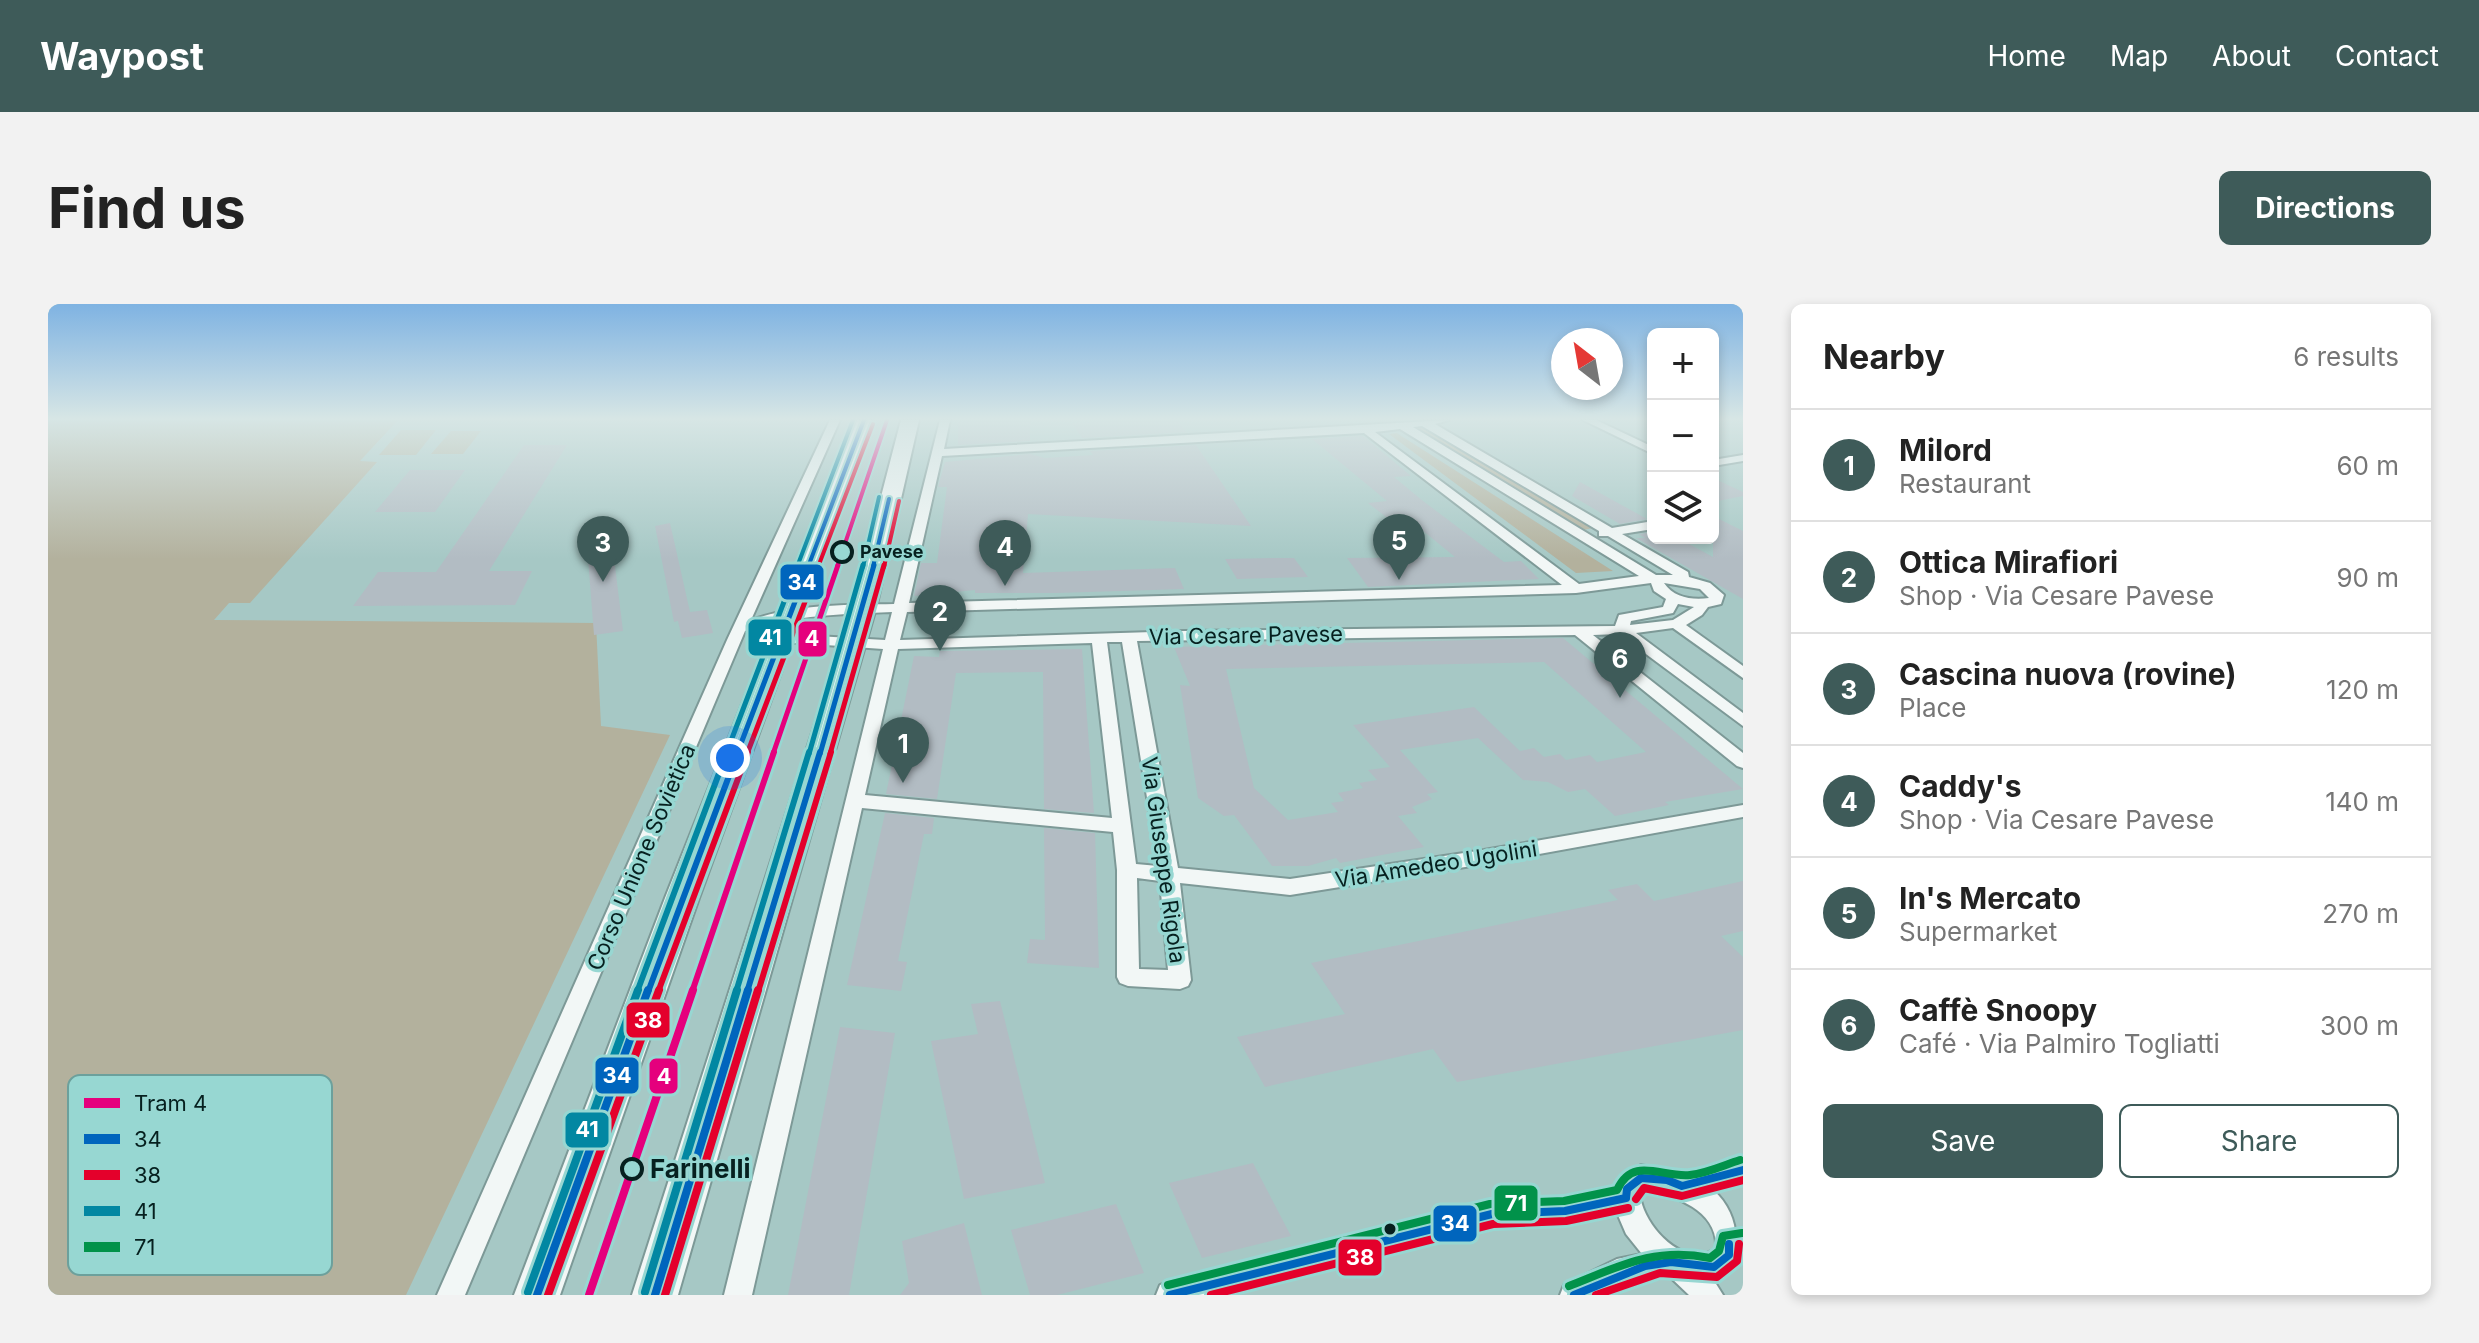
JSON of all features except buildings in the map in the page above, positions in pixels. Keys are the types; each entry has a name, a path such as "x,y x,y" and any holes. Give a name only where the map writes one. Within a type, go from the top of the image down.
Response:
{"main road":[{"path":"537,1295 677,913 846,466"},
{"path":"655,1295 864,608 899,466"}],"street":[{"name":"Corso Unione Sovietica","path":"451,1295 740,628 814,466"},
{"path":"738,1295 857,801 890,645 937,466"},
{"path":"1414,466 1576,589"},
{"path":"1468,466 1657,581 1659,588 1674,598 1703,604 1716,601 1717,595 1498,466"},
{"path":"1582,536 1647,526"},
{"name":"Via Cesare Pavese","path":"740,628 786,626 864,608 1576,589 1657,581 1665,577 1689,579"},
{"path":"1674,598 1668,610 1624,618 1622,630 1743,721"},
{"path":"1703,604 1700,610 1676,624 1743,673"},
{"name":"Via Cesare Pavese","path":"786,626 853,644 890,645 1622,630 1676,624"},
{"path":"1579,631 1743,762"},
{"name":"Via Giuseppe Rigola","path":"1099,639 1127,870 1128,977 1180,980 1169,874 1129,638"},
{"path":"857,801 1123,826"},
{"name":"Via Amedeo Ugolini","path":"1127,870 1290,887 1484,857 1743,811"},
{"path":"1682,1186 1743,1170"},
{"path":"1574,1295 1617,1273 1674,1261 1709,1269 1721,1265 1729,1255 1738,1251 1728,1229 1717,1215 1682,1186 1667,1180 1641,1178 1627,1189 1625,1208 1637,1232 1654,1249 1674,1261 1709,1295"},
{"path":"1170,1295 1492,1214 1565,1211 1626,1198"}],"shaded area":[{"path":"48,466 373,466 250,603 229,603 214,620 596,623 601,726 670,735 406,1295 48,1295"},
{"path":"1432,466 1449,466 1613,571 1576,573"},
{"path":"1478,466 1490,466 1593,528 1583,530"}],"tram line":[{"name":"4","path":"589,1295 871,466"}],"transit line":[{"name":"41","path":"528,1292 673,894 835,466"},
{"name":"34","path":"537,1295 682,898 846,466"},
{"name":"38","path":"548,1295 691,901 857,466"},
{"name":"41","path":"645,1292 854,605 879,497"},
{"name":"34","path":"655,1295 864,608 889,499"},
{"name":"38","path":"665,1295 874,611 899,501"},
{"name":"71","path":"1168,1285 1490,1204 1564,1201 1617,1190 1622,1179 1637,1170 1691,1175 1740,1160"},
{"name":"34","path":"1626,1198 1627,1189 1641,1178 1667,1180 1682,1186 1743,1170"},
{"name":"38","path":"1636,1199 1644,1188 1682,1196 1743,1180"},
{"name":"34","path":"1170,1295 1492,1214 1565,1211 1626,1198"},
{"name":"38","path":"1211,1295 1493,1224 1566,1221 1628,1208"},
{"name":"71","path":"1569,1286 1644,1256 1680,1252 1710,1258 1719,1251 1723,1236 1742,1233"},
{"name":"34","path":"1574,1295 1645,1266 1671,1262 1714,1267 1729,1255 1729,1244"},
{"name":"38","path":"1596,1295 1660,1273 1717,1277 1737,1261 1739,1244"}],"place":[{"name":"Pavese","path":"842,552"},
{"name":"In's Mercato","path":"1399,580"},
{"name":"Cascina nuova (rovine)","path":"603,582"},
{"name":"Caddy's","path":"1005,586"},
{"name":"Ottica Mirafiori","path":"940,651"},
{"name":"Caffè Snoopy","path":"1620,698"},
{"name":"Milord","path":"903,783"},
{"name":"Farinelli","path":"632,1169"}]}
